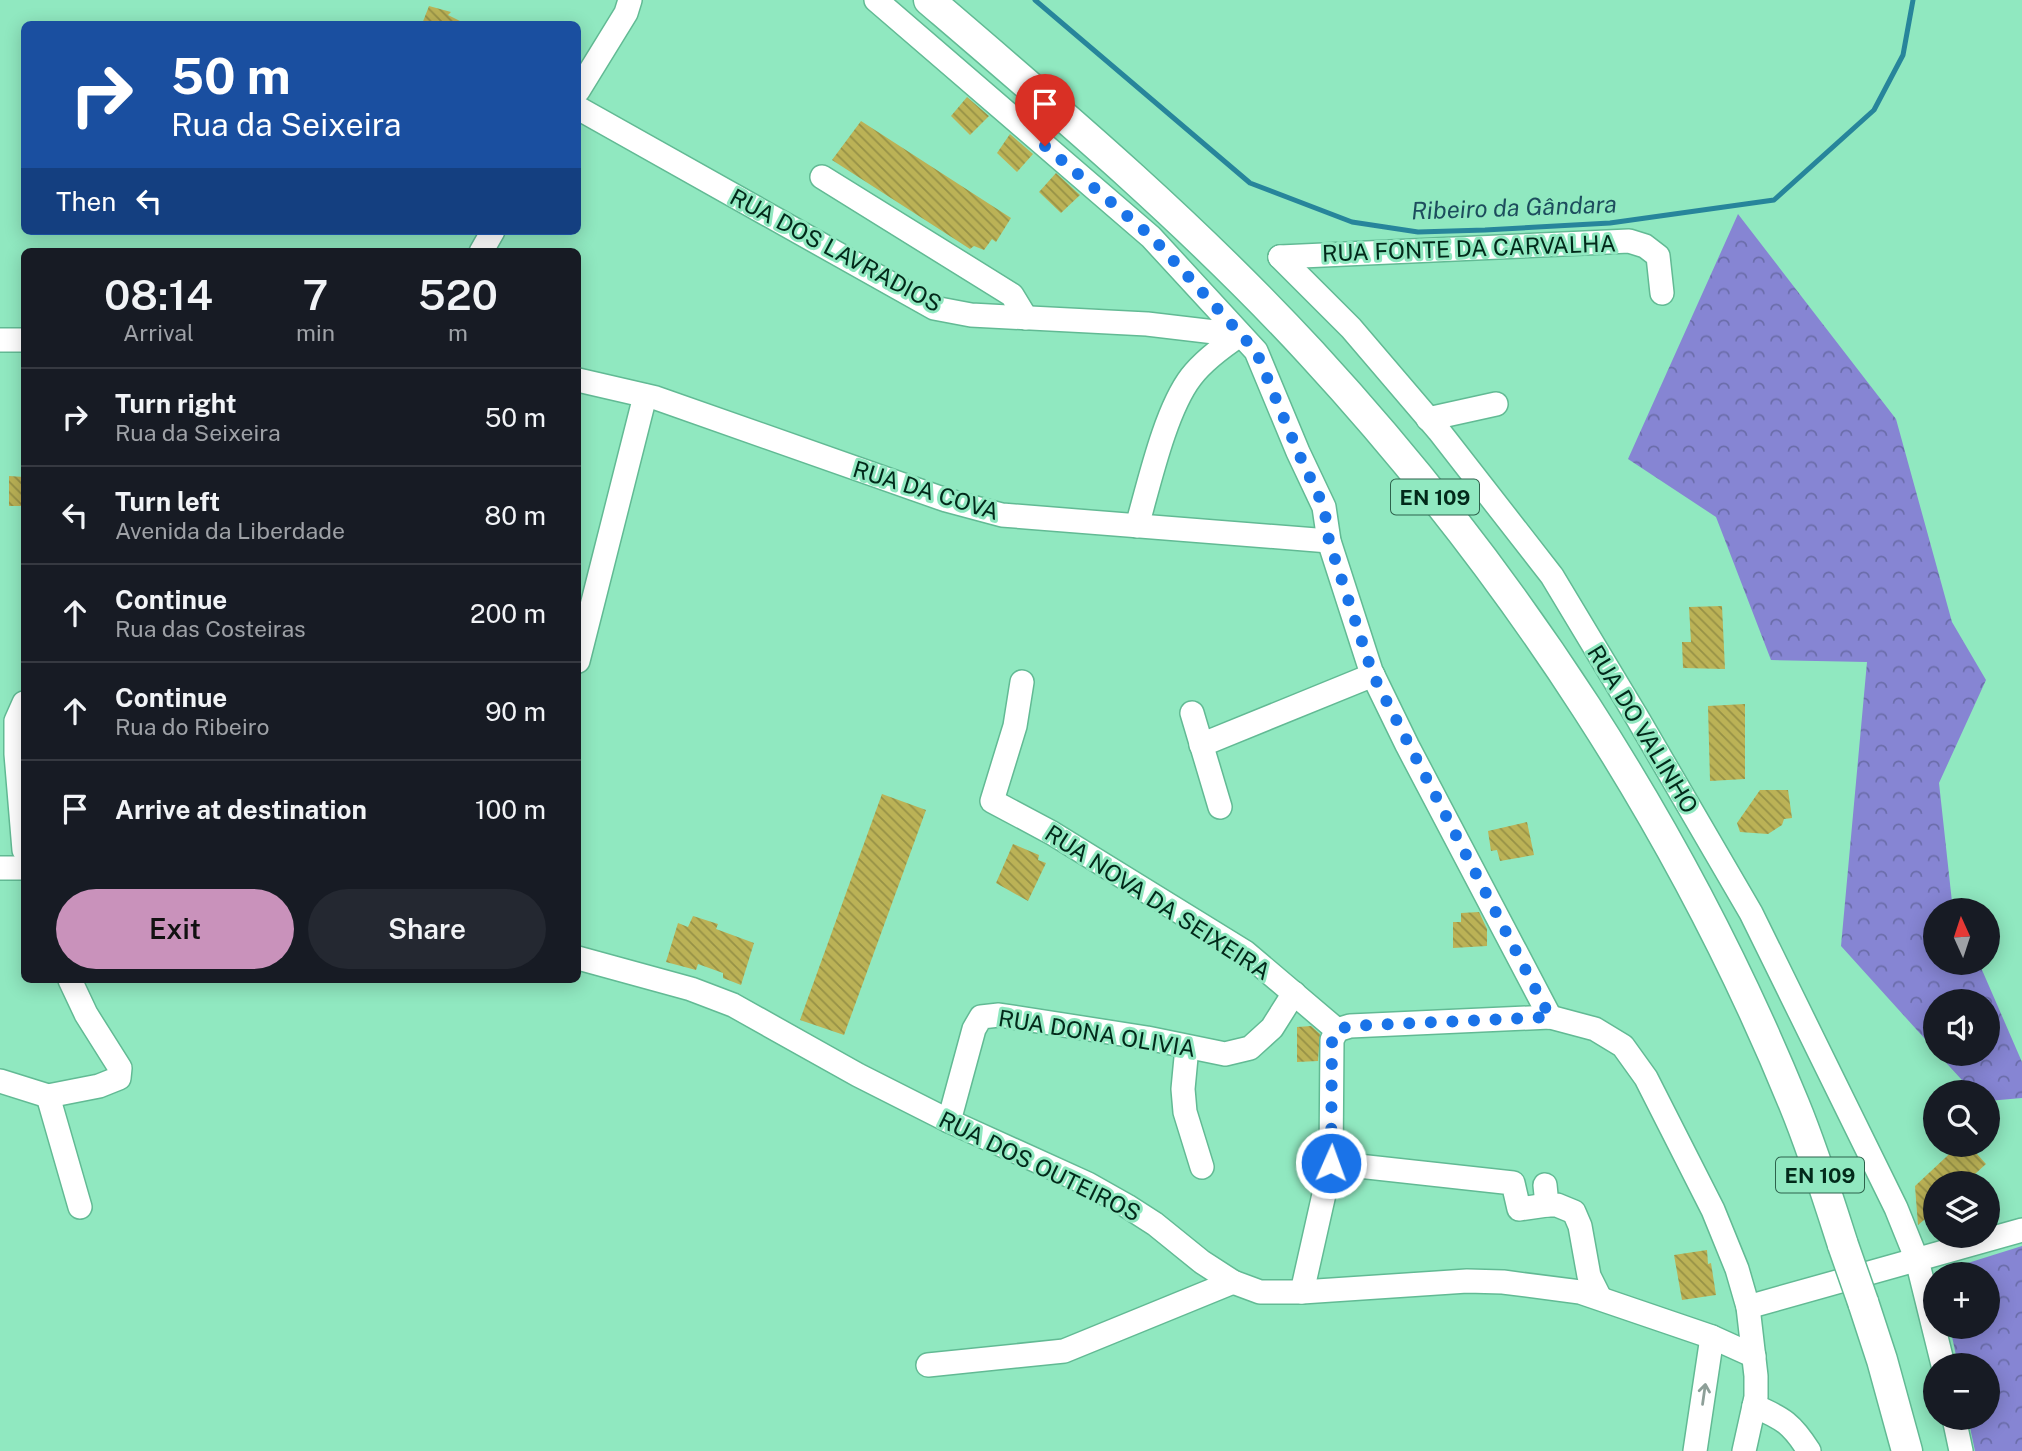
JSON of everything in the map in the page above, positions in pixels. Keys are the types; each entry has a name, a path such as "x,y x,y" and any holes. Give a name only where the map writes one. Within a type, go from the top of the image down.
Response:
{"main road":[{"name":"EN 109","path":"929,0 1115,160 1309,351 1473,544 1546,646 1610,747 1708,917 1795,1106 1882,1360 1907,1451"}],"street":[{"path":"581,86 625,13 629,0"},
{"path":"876,0 1152,237 1256,351 1324,507 1329,541 1373,675 1550,1017"},
{"name":"RUA DOS LAVRADIOS","path":"581,110 934,308 971,315 1147,324 1240,335"},
{"path":"822,177 1012,295 1026,318"},
{"name":"RUA FONTE DA CARVALHA","path":"1280,257 1629,242 1645,246 1658,256 1662,293"},
{"name":"RUA DO VALINHO","path":"1280,257 1352,328 1552,576 1737,890 1896,1208 1917,1260 1940,1353"},
{"path":"1138,526 1170,418 1190,378 1214,353 1240,335"},
{"path":"0,340 21,340"},
{"name":"RUA DA COVA","path":"581,381 645,396 946,500 1002,515 1329,541"},
{"path":"581,649 645,396"},
{"path":"1428,419 1496,404"},
{"path":"1201,746 1373,675"},
{"name":"RUA NOVA DA SEIXEIRA","path":"1022,682 1015,726 992,801 1052,833 1245,952 1337,1030"},
{"path":"21,707 8,725 16,754 21,814"},
{"path":"1192,713 1220,807"},
{"path":"0,868 21,868"},
{"name":"RUA DOS OUTEIROS","path":"581,959 691,989 733,1005 858,1075 949,1121 1088,1184 1156,1224 1202,1262 1233,1282 1260,1292 1302,1292 1467,1281 1503,1282 1580,1292 1601,1298 1712,1337 1754,1356"},
{"path":"0,1082 48,1096 99,1086 119,1078 120,1068 86,1014 71,983"},
{"name":"RUA DONA OLIVIA","path":"949,1121 974,1029 981,1017 999,1015 1147,1038 1225,1054 1250,1048 1272,1028 1294,993"},
{"path":"1302,1292 1331,1163 1332,1040 1337,1030 1350,1026 1550,1017 1595,1029 1623,1046 1641,1068 1724,1234 1748,1307 1756,1376 1754,1406 1744,1451"},
{"path":"1188,1047 1183,1089 1185,1112 1202,1167"},
{"path":"48,1096 79,1207"},
{"path":"1331,1163 1513,1183 1518,1209 1546,1195 1557,1205 1574,1212 1580,1226 1589,1276 1601,1298"},
{"path":"1748,1307 2022,1230"},
{"path":"928,1365 1063,1351 1233,1282"},
{"path":"1695,1451 1712,1337"},
{"path":"1754,1406 1781,1417 1801,1437 1809,1451"},
{"path":"1957,1430 1961,1451"}],"green space":[{"path":"1738,214 1896,419 1952,622 1986,680 1939,783 1952,898 1923,898 1923,975 1984,975 1990,989 1923,989 1923,1037 1841,946 1867,662 1771,660 1716,517 1628,459"},
{"path":"2000,1011 2022,1062 2022,1098 2000,1100 2000,1080 1962,1080 1949,1066 2000,1066"},
{"path":"2022,1246 2022,1451 1975,1451 1971,1430 2000,1430 2000,1353 1955,1353 1953,1339 2000,1339 2000,1262 1971,1262"}],"building":[{"path":"429,6 451,12 448,15 460,21 423,21"},
{"path":"967,97 989,116 970,135 951,116"},
{"path":"861,121 1011,218 996,242 992,239 984,250 974,246 970,249 832,160"},
{"path":"1010,134 1033,154 1017,172 997,153"},
{"path":"1056,173 1080,195 1061,213 1039,192"},
{"path":"9,476 21,477 21,506 9,506"},
{"path":"1722,606 1725,669 1683,668 1682,642 1691,642 1689,607"},
{"path":"1745,704 1745,779 1710,781 1708,706"},
{"path":"1760,790 1788,790 1792,818 1784,819 1782,825 1768,834 1740,832 1737,823"},
{"path":"882,794 926,810 844,1035 800,1020"},
{"path":"1527,822 1534,855 1500,861 1497,850 1491,851 1488,831"},
{"path":"1013,844 1039,855 1038,860 1046,863 1028,901 996,883"},
{"path":"1479,912 1487,929 1487,946 1453,948 1453,922 1461,922 1461,913"},
{"path":"693,916 718,924 716,929 754,943 741,985 723,978 723,973 698,964 696,970 666,962 678,923 688,927"},
{"path":"1311,1026 1320,1034 1318,1061 1297,1062 1297,1027"},
{"path":"1946,1157 1980,1157 1986,1164 1978,1171 1931,1171"},
{"path":"1923,1179 1923,1221 1918,1225 1915,1186"},
{"path":"1707,1250 1716,1295 1682,1300 1674,1255"}],"waterway":[{"name":"Ribeiro da Gândara","path":"1035,0 1250,183 1352,222 1418,232 1610,223 1774,200 1874,110 1903,55 1913,0"}],"route":[{"path":"1045,146 1152,237 1256,351 1324,507 1329,541 1373,675 1550,1017 1350,1026 1337,1030 1332,1040 1331,1163"}]}
